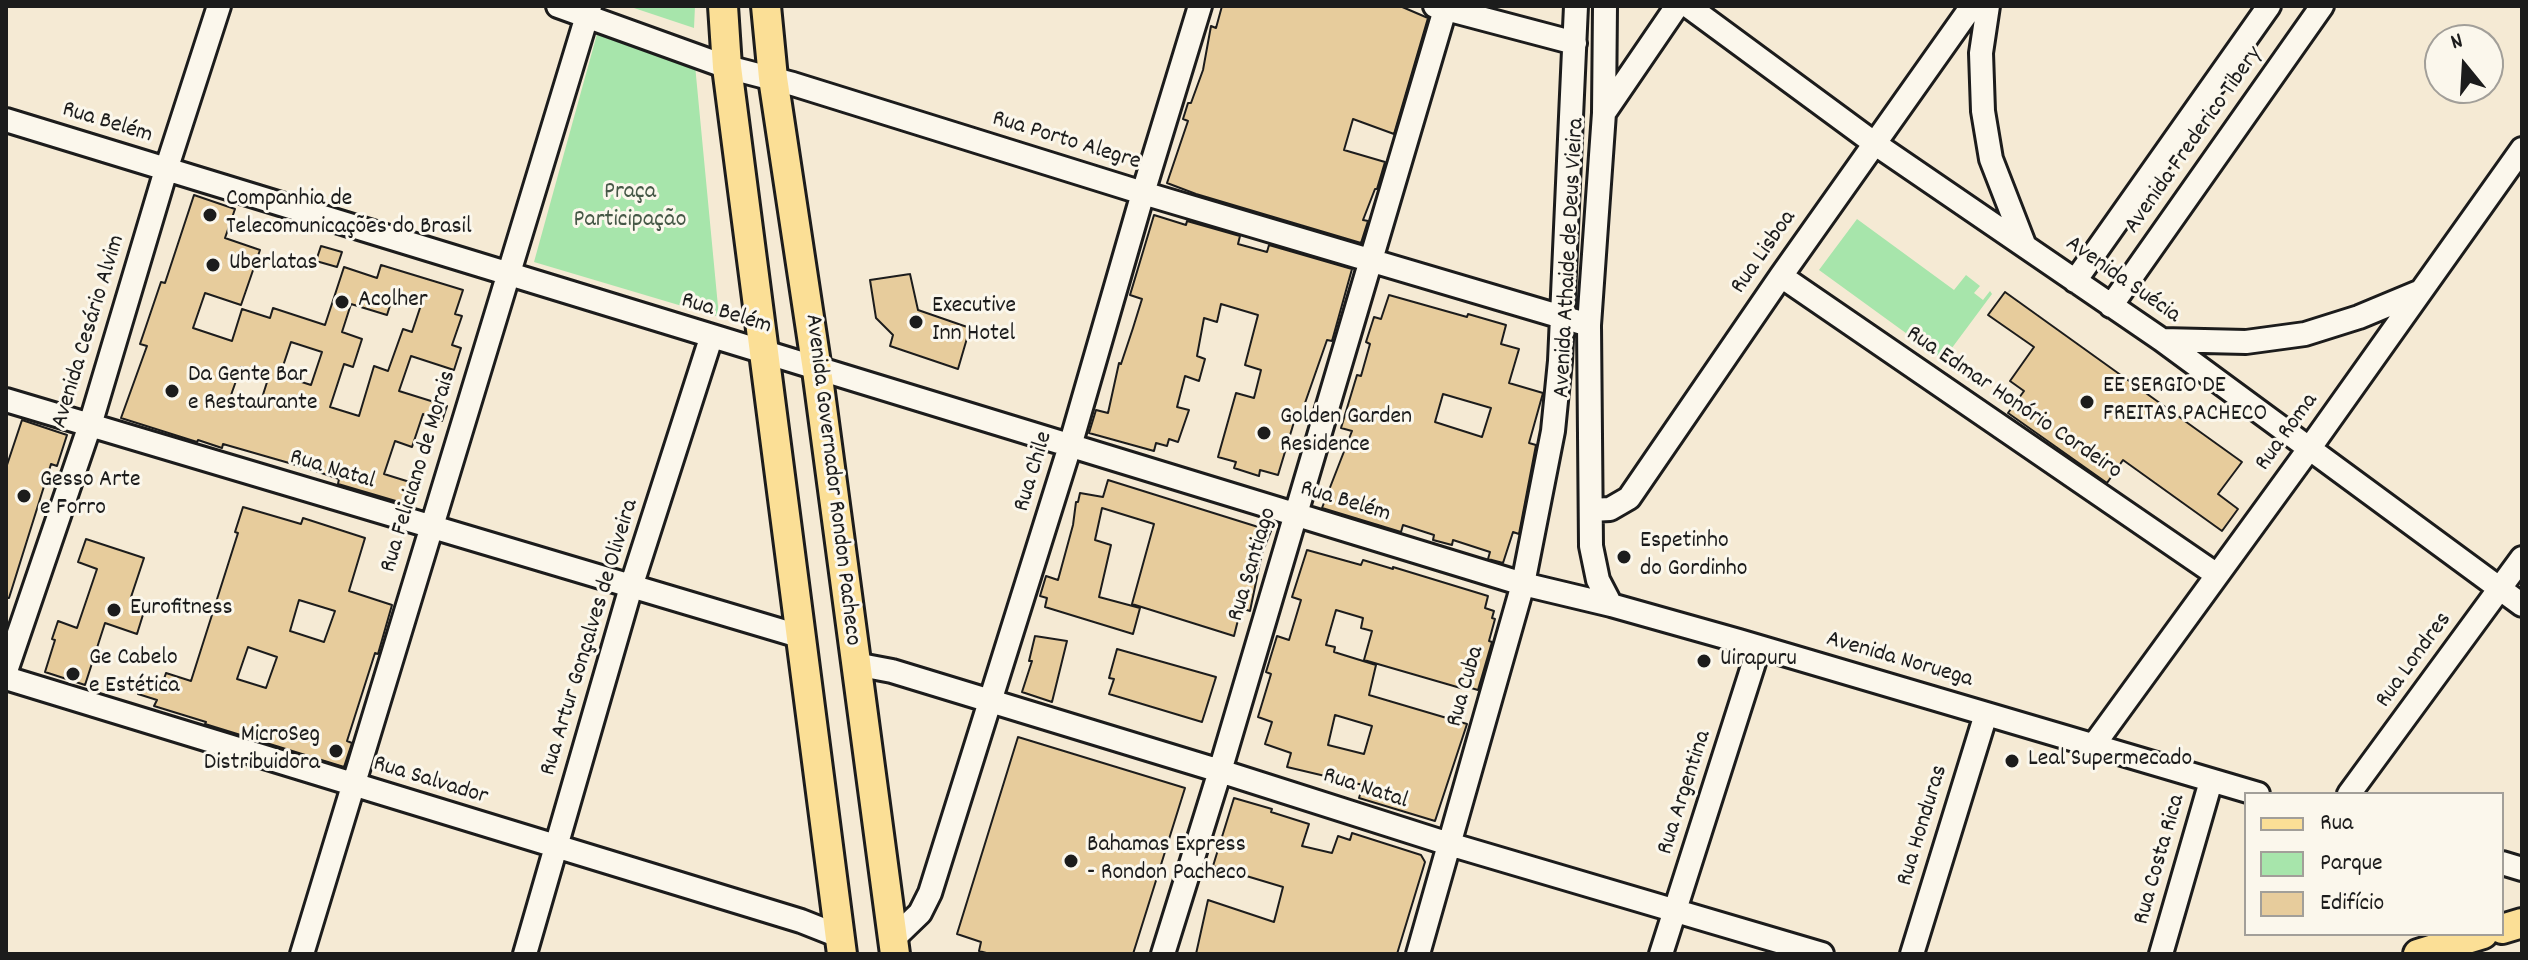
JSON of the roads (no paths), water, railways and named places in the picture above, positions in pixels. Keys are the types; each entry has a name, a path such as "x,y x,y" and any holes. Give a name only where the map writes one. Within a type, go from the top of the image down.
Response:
{"main road":[{"name":"Avenida Governador Rondon Pacheco","path":"723,6 727,67 765,354 791,634 840,945"},
{"name":"Avenida Governador Rondon Pacheco","path":"766,6 773,78 817,370 893,947"},
{"path":"2429,945 2473,936"}],"street":[{"name":"Avenida Cesário Alvim","path":"6,671 90,425 219,6"},
{"name":"Rua Porto Alegre","path":"558,6 588,10 727,67 773,78 1143,193 1589,325"},
{"name":"Rua Chile","path":"893,947 920,913 930,893 1070,446 1200,6"},
{"name":"Avenida Athaide de Deus Vieira","path":"1553,431 1562,318 1576,6"},
{"name":"Avenida Athaide de Deus Vieira","path":"1605,6 1604,113 1589,325 1591,546 1598,580 1611,605"},
{"path":"1604,113 1677,6"},
{"name":"Avenida Suécia","path":"1688,6 1874,143 2162,340 2522,605"},
{"name":"Rua Lisboa","path":"1591,510 1610,509 1629,498 1972,6"},
{"path":"1988,6 1981,53 1983,111 1991,159 2024,244"},
{"name":"Avenida Frederico Tibery","path":"2075,281 2269,6"},
{"name":"Avenida Frederico Tibery","path":"2111,306 2322,6"},
{"path":"1442,7 1575,43"},
{"name":"Rua Santiago","path":"1163,954 1371,261 1442,7"},
{"name":"Rua Feliciano de Morais","path":"302,954 588,10"},
{"name":"Rua Belém","path":"6,120 1523,584"},
{"name":"Rua Roma","path":"2093,746 2522,149"},
{"name":"Rua Edmar Honório Cordeiro","path":"1781,276 2217,575"},
{"path":"2162,340 2246,342 2305,334 2359,317 2420,292"},
{"name":"Rua Artur Gonçalves de Oliveira","path":"525,954 631,587 711,338"},
{"name":"Rua Natal","path":"6,400 791,634"},
{"name":"Rua Cuba","path":"1418,954 1523,584 1553,431"},
{"path":"1561,592 1580,574 1591,546"},
{"name":"Rua Londres","path":"2350,792 2522,558"},
{"name":"Avenida Noruega","path":"1523,584 1611,605 1759,647 2251,792"},
{"name":"Rua Argentina","path":"1661,954 1759,647"},
{"name":"Rua Natal","path":"855,664 892,671 1449,844 1822,954"},
{"name":"Rua Salvador","path":"6,678 801,921 840,945"},
{"name":"Rua Honduras","path":"1912,954 1986,714"},
{"name":"Rua Costa Rica","path":"2161,954 2211,781"}],"place":[{"name":"Companhia de Telecomunicações do Brasil","path":"210,215"},
{"name":"Uberlatas","path":"213,265"},
{"name":"Acolher","path":"342,302"},
{"name":"Executive Inn Hotel","path":"916,322"},
{"name":"Da Gente Bar e Restaurante","path":"172,391"},
{"name":"EE SERGIO DE FREITAS PACHECO","path":"2087,402"},
{"name":"Golden Garden Residence","path":"1264,433"},
{"name":"Gesso Arte e Forro","path":"24,496"},
{"name":"Espetinho do Gordinho","path":"1624,557"},
{"name":"Eurofitness","path":"114,610"},
{"name":"Uirapuru","path":"1704,661"},
{"name":"Ge Cabelo e Estética","path":"73,674"},
{"name":"MicroSeg Distribuidora","path":"336,751"},
{"name":"Leal Supermecado","path":"2012,761"},
{"name":"Bahamas Express - Rondon Pacheco","path":"1071,861"}],"park label":[{"name":"Praça Participação","path":"630,208"}]}
